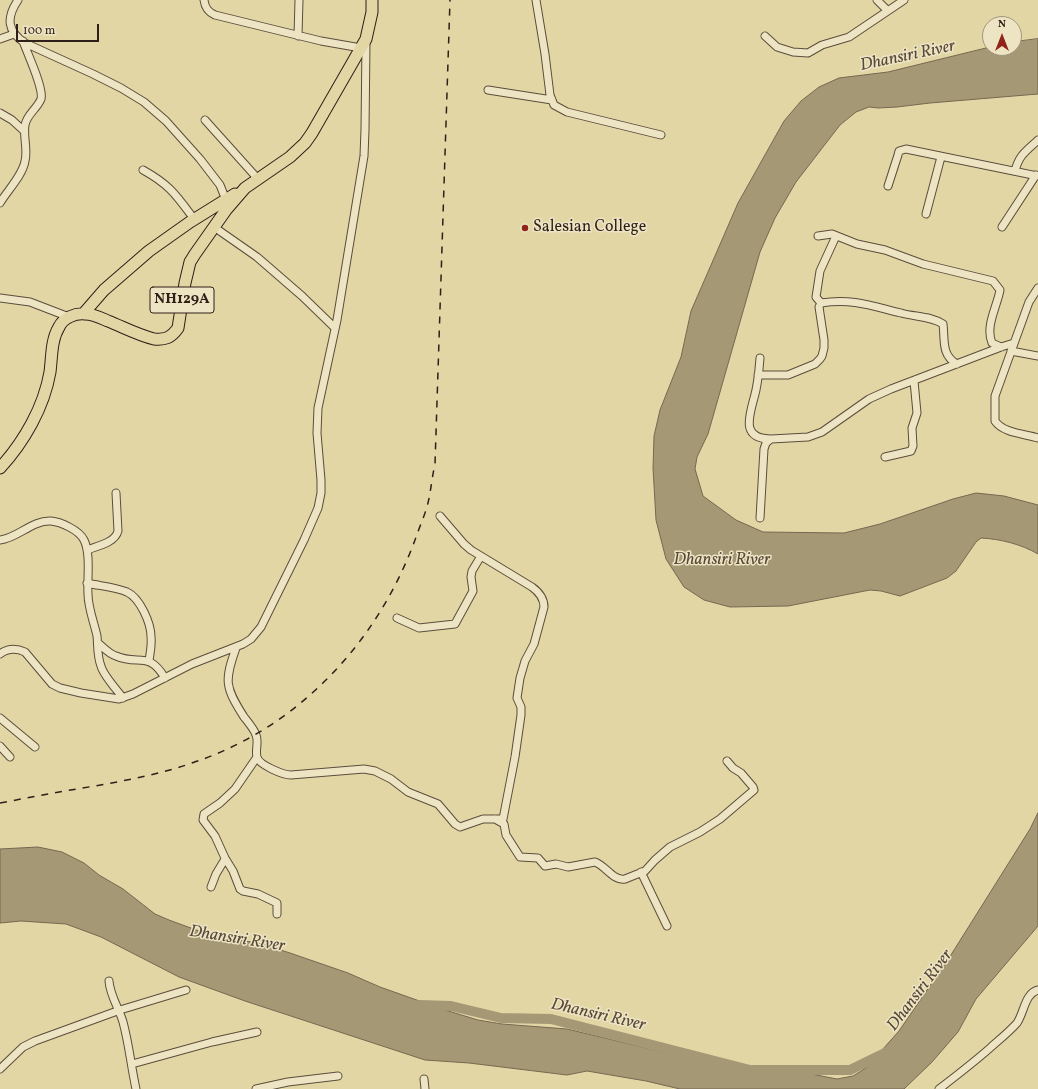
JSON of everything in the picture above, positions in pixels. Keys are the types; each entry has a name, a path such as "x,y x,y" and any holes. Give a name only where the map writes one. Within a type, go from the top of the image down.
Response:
{"highway":[{"name":"NH129A","path":"84,314 104,290 149,251 290,157 305,143 364,44 372,12 372,0"},
{"name":"NH129A","path":"69,317 84,314 97,317 154,339 168,339 178,328 190,262 233,201 245,188"},
{"path":"0,468 13,454 36,413 48,381 56,334 59,325 69,317"}],"street":[{"path":"18,0 10,19 11,28 14,34 22,41 107,81 144,102 166,122 200,159 220,185 226,200"},
{"path":"0,654 13,649 25,652 47,680 60,688 109,698 123,698 202,659 236,648 251,639 261,627 318,508 321,493 321,480 317,433 318,408 335,328 364,156 364,44 298,36 215,15 206,9 204,0"},
{"path":"298,36 299,0"},
{"path":"536,0 554,105 567,112 661,135"},
{"path":"877,0 887,10"},
{"path":"765,36 777,47 793,52 808,53 822,45 849,36 904,0"},
{"path":"0,40 14,34"},
{"path":"0,203 25,163 24,131 26,120 40,100 42,93 22,41"},
{"path":"488,90 552,100"},
{"path":"0,113 12,120 24,131"},
{"path":"205,120 258,179"},
{"path":"1015,171 1022,154 1038,140"},
{"path":"888,186 898,155 902,150 909,149 941,157 1037,175 1002,227"},
{"path":"926,214 941,157"},
{"path":"143,170 158,178 169,187 194,220"},
{"path":"214,227 258,257 335,328"},
{"path":"818,236 832,234 857,244 885,250 923,264 993,281 1000,290 991,324 990,336 992,343 1001,347"},
{"path":"836,236 820,271 816,298 821,303 851,301 937,320 943,324 947,355 957,364"},
{"path":"1038,288 1029,302 994,399 996,423 1011,431 1038,438"},
{"path":"0,298 30,302 69,317"},
{"path":"758,375 788,375 815,364 820,359 824,348 824,333 819,312 821,303"},
{"path":"760,358 754,398 749,416 749,425 751,430 758,436 771,438 808,437 822,432 869,399 891,389 1014,343"},
{"path":"1011,351 1038,356"},
{"path":"885,457 910,451 913,446 912,428 917,413 914,381"},
{"path":"760,518 764,449 766,443 771,438"},
{"path":"87,550 112,540 117,536 116,493"},
{"path":"257,758 262,763 286,775 364,769 375,771 392,780 408,792 438,804 455,824 460,827 479,820 503,819 521,715 521,707 517,698 520,678 524,661 534,644 544,604 541,597 532,587 464,544 440,516"},
{"path":"0,540 39,522 52,521 69,527 83,539 87,550 88,598 98,643 99,660 102,669 123,698"},
{"path":"398,618 419,628 455,624 473,591 471,577 472,570 481,556"},
{"path":"87,583 119,589 137,599 151,630 149,662"},
{"path":"98,643 115,656 149,662 159,668 165,678"},
{"path":"236,648 228,674 230,691 233,700 256,734 257,758 235,789 220,804 204,814 203,817 204,823 214,836 240,889 242,891 258,894 277,903 277,914"},
{"path":"0,718 35,747"},
{"path":"0,746 10,756"},
{"path":"495,819 504,824 506,834 519,856 522,858 536,857 544,866 556,864 566,867 595,862 606,868 616,878 622,880 641,872 670,847 700,832 720,819 754,790 754,787 741,773 726,761"},
{"path":"211,887 216,874 225,859"},
{"path":"641,872 667,926"},
{"path":"109,981 111,992 120,1010 127,1036 136,1089"},
{"path":"0,1069 28,1044 62,1030 120,1010 186,990"},
{"path":"939,1089 962,1072 1007,1033 1020,1018 1031,994 1038,990"},
{"path":"132,1064 218,1040 257,1032"},
{"path":"256,1089 288,1082 338,1076"},
{"path":"424,1079 425,1089"}],"water":[{"name":"Dhansiri River","path":"1038,39 1038,94 897,107 869,107 856,112 840,125 796,182 775,218 760,252 708,434 697,457 695,469 703,496 736,520 763,532 844,533 880,524 953,499 976,493 1004,496 1038,505 1038,554 1025,547 981,538 976,542 956,571 947,578 900,596 870,590 788,606 730,607 704,600 684,587 666,559 656,520 653,468 654,436 660,410 681,357 691,311 738,203 784,121 801,101 819,87 839,78 888,72 982,49 982,56 1022,56 1022,41"},
{"name":"Dhansiri River","path":"1038,813 1038,926 976,999 958,1032 932,1062 904,1089 680,1089 646,1081 587,1071 567,1075 469,1063 425,1060 245,1001 179,977 101,937 66,924 21,921 0,923 0,849 38,847 62,852 84,863 99,875 123,889 155,914 169,920 199,931 265,945 290,953 348,973 380,987 478,1020 502,1024 567,1029 659,1051 715,1061 750,1070 780,1070 837,1079 853,1076 866,1068 899,1031 949,958 1030,829"}],"waterway":[{"name":"Dhansiri River","path":"419,1005 451,1006 501,1018 551,1019 750,1070 850,1070 887,1052"}],"railway":[{"path":"0,803 156,774 192,763 230,748 266,728 299,704 329,677 356,647 379,613 399,578 415,540 428,503 435,464 450,0"}],"place":[{"name":"Salesian College","path":"525,228"}]}
